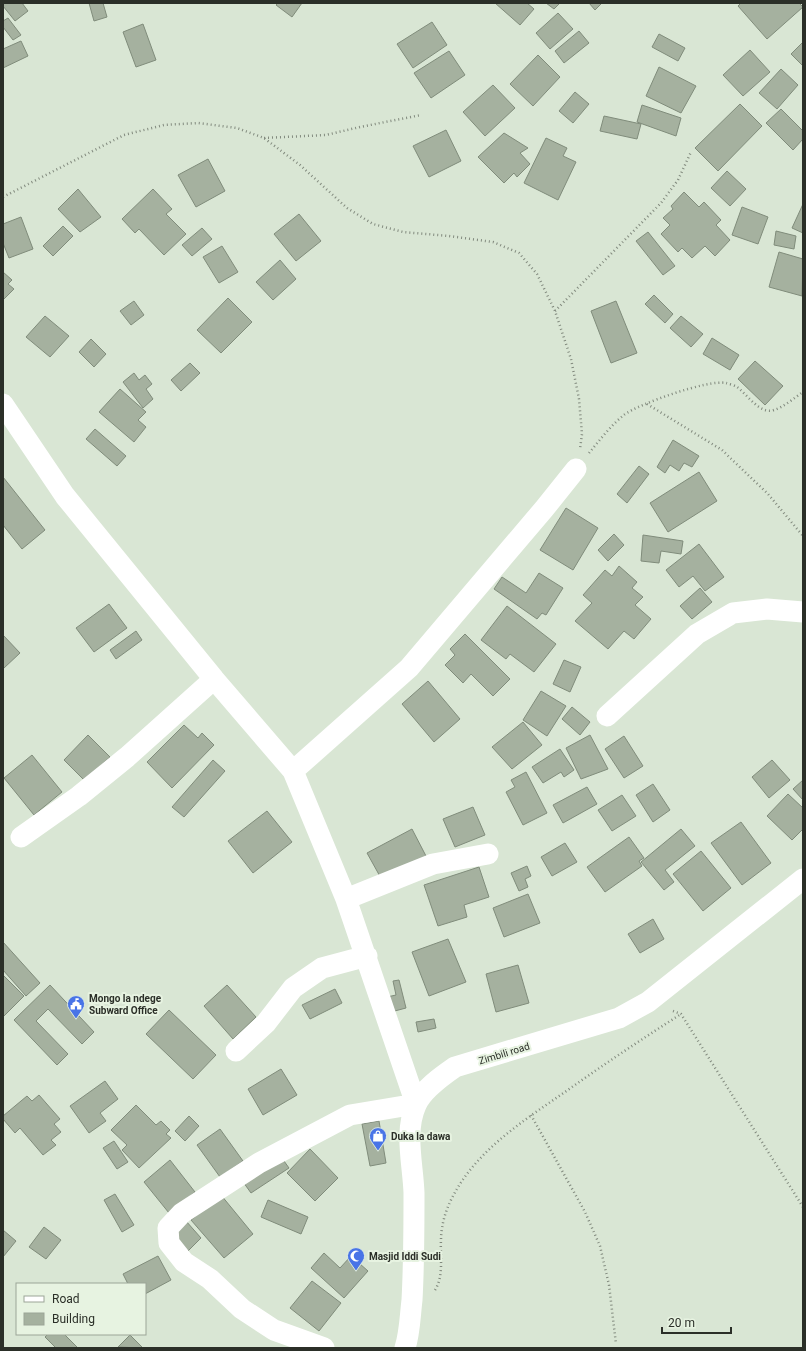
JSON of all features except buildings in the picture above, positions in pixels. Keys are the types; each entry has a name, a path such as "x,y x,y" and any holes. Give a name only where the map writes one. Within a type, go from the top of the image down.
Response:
{"street":[{"path":"3,404 65,496 214,678 293,771 346,900 366,956 416,1104 350,1115 258,1162 182,1213 168,1228 169,1243 184,1262 210,1280 242,1308 274,1330 324,1348"},
{"path":"293,771 409,668 544,509 576,469"},
{"path":"607,716 697,634 733,613 768,609 803,612"},
{"path":"21,837 79,796 127,757 214,678"},
{"path":"346,900 433,864 488,854"},
{"name":"Zimbili road","path":"405,1348 409,1336 413,1280 414,1192 410,1124 416,1104 434,1082 455,1068 619,1018 648,1002 803,879"},
{"path":"236,1051 266,1023 293,988 322,968 366,956"}],"path":[{"path":"264,138 326,136 360,127 421,115"},
{"path":"3,197 124,135 164,125 198,123 237,128 264,138 300,165 347,208 373,224 403,232 450,236 493,242 519,253 537,274 555,311 571,359 579,399 582,434 576,469"},
{"path":"555,311 661,203 678,180 691,152"},
{"path":"576,469 624,415 632,409 684,390 724,382 736,386 762,409 769,411 776,410 803,392"},
{"path":"647,404 722,450 768,494 803,536"},
{"path":"648,1002 681,1014 803,1207"},
{"path":"433,1293 440,1279 441,1238 444,1219 452,1196 468,1172 489,1148 531,1115 622,1052 681,1014"},
{"path":"531,1115 585,1212 600,1246 609,1285 616,1344"}],"place":[{"name":"Mongo la ndege Subward Office","path":"76,1019"},
{"name":"Duka la dawa","path":"378,1151"},
{"name":"Masjid Iddi Sudi","path":"356,1271"}]}
